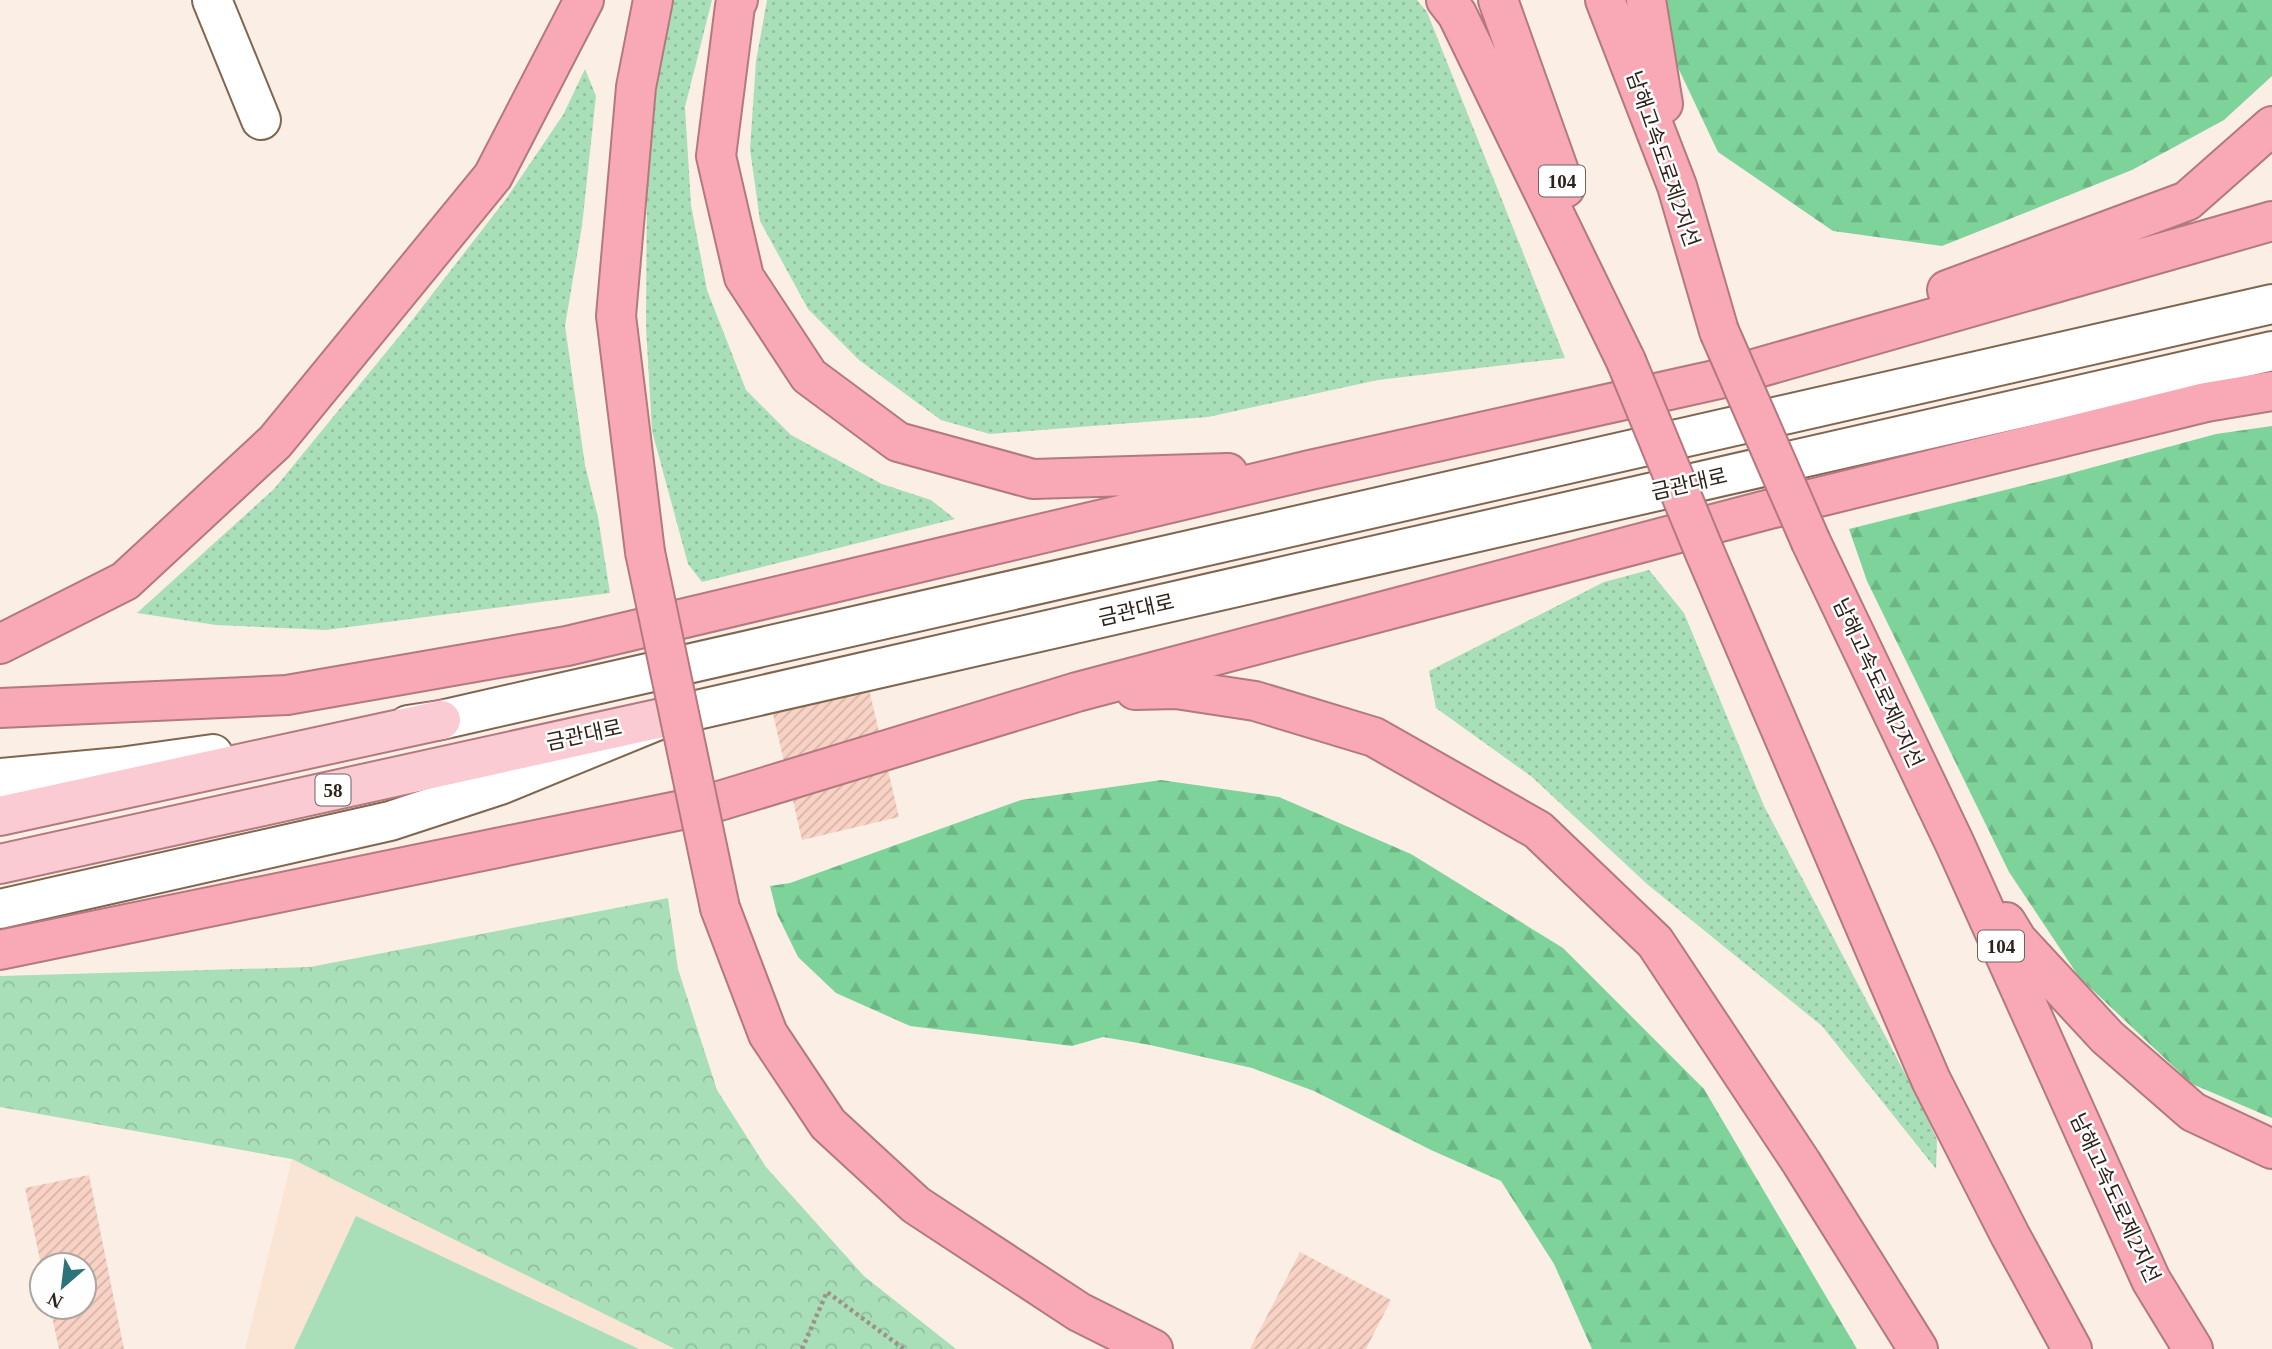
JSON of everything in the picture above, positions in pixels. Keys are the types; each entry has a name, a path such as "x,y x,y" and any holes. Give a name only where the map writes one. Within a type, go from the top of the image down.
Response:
{"highway":[{"path":"0,644 125,581 275,442 493,176 584,0"},
{"path":"653,0 636,87 617,316 645,552 720,908 768,1034 828,1124 916,1205 1079,1312 1153,1349"},
{"path":"738,0 735,6 716,156 744,276 809,376 898,442 1033,479 1310,470"},
{"path":"1446,0 1457,14 1626,361"},
{"name":"104","path":"1498,0 1626,361 1705,553 1930,1080 2072,1349"},
{"name":"남해고속도로제2지선","path":"1605,0 1676,186 1720,331 1811,542 1955,844 2151,1280 2193,1349"},
{"path":"1646,0 1676,186"},
{"path":"1719,379 1800,345 2187,201 2272,126"},
{"path":"0,708 287,695 553,648 1310,470 1719,379 2272,221"},
{"path":"0,950 706,804 1077,692 1770,509 2206,402 2272,391"},
{"path":"1077,692 1175,689 1255,701 1374,737 1538,830 1655,942 1801,1162 1918,1349"},
{"path":"1955,844 2017,940 2107,1037 2193,1112 2272,1149"}],"main road":[{"path":"212,0 261,120"},
{"path":"0,778 120,767 441,720 2272,304"},
{"name":"금관대로","path":"0,864 666,717 2272,351"},
{"path":"0,909 390,821 500,785 666,717"},
{"name":"58","path":"0,816 441,720"}],"path":[{"path":"802,1349 827,1292 904,1349"}],"shaded area":[{"path":"292,1159 675,1349 245,1349"}],"green space":[{"path":"674,0 712,0 685,107 691,205 707,290 746,390 791,435 882,484 931,500 955,519 702,582 688,564 652,431 646,327 647,173 662,41"},
{"path":"767,0 1417,0 1427,12 1565,358 1378,380 1208,417 990,434 941,420 859,360 808,309 760,221 750,149 756,61"},
{"path":"1646,0 2272,0 2272,76 2224,120 2132,170 1942,246 1833,231 1718,152"},
{"path":"585,69 596,96 582,226 565,326 585,465 598,517 610,593 326,630 216,625 137,613 274,489 406,328 506,199 563,115"},
{"path":"2272,426 2272,1118 2192,1084 2079,977 2009,872 1867,581 1849,529 2216,434"},
{"path":"1649,570 1684,613 1764,806 1920,1102 1937,1140 1936,1169 1822,1026 1647,884 1532,777 1436,708 1429,671 1604,582"},
{"path":"1161,780 1279,797 1411,854 1563,948 1704,1089 1857,1349 1592,1349 1554,1264 1501,1181 1431,1150 1314,1091 1252,1068 1103,1037 1072,1046 910,1026 836,993 798,957 777,914 770,886 790,883 1021,800"},
{"path":"668,898 678,969 717,1090 766,1167 864,1276 956,1349 675,1349 292,1159 0,1107 0,976 310,967"},
{"path":"356,1216 639,1349 294,1349"}],"building":[{"path":"869,689 899,817 802,840 772,710"},
{"path":"89,1175 124,1349 59,1349 53,1321 98,1321 98,1251 38,1251 25,1188"},
{"path":"1300,1252 1391,1300 1366,1349 1250,1349"}]}
